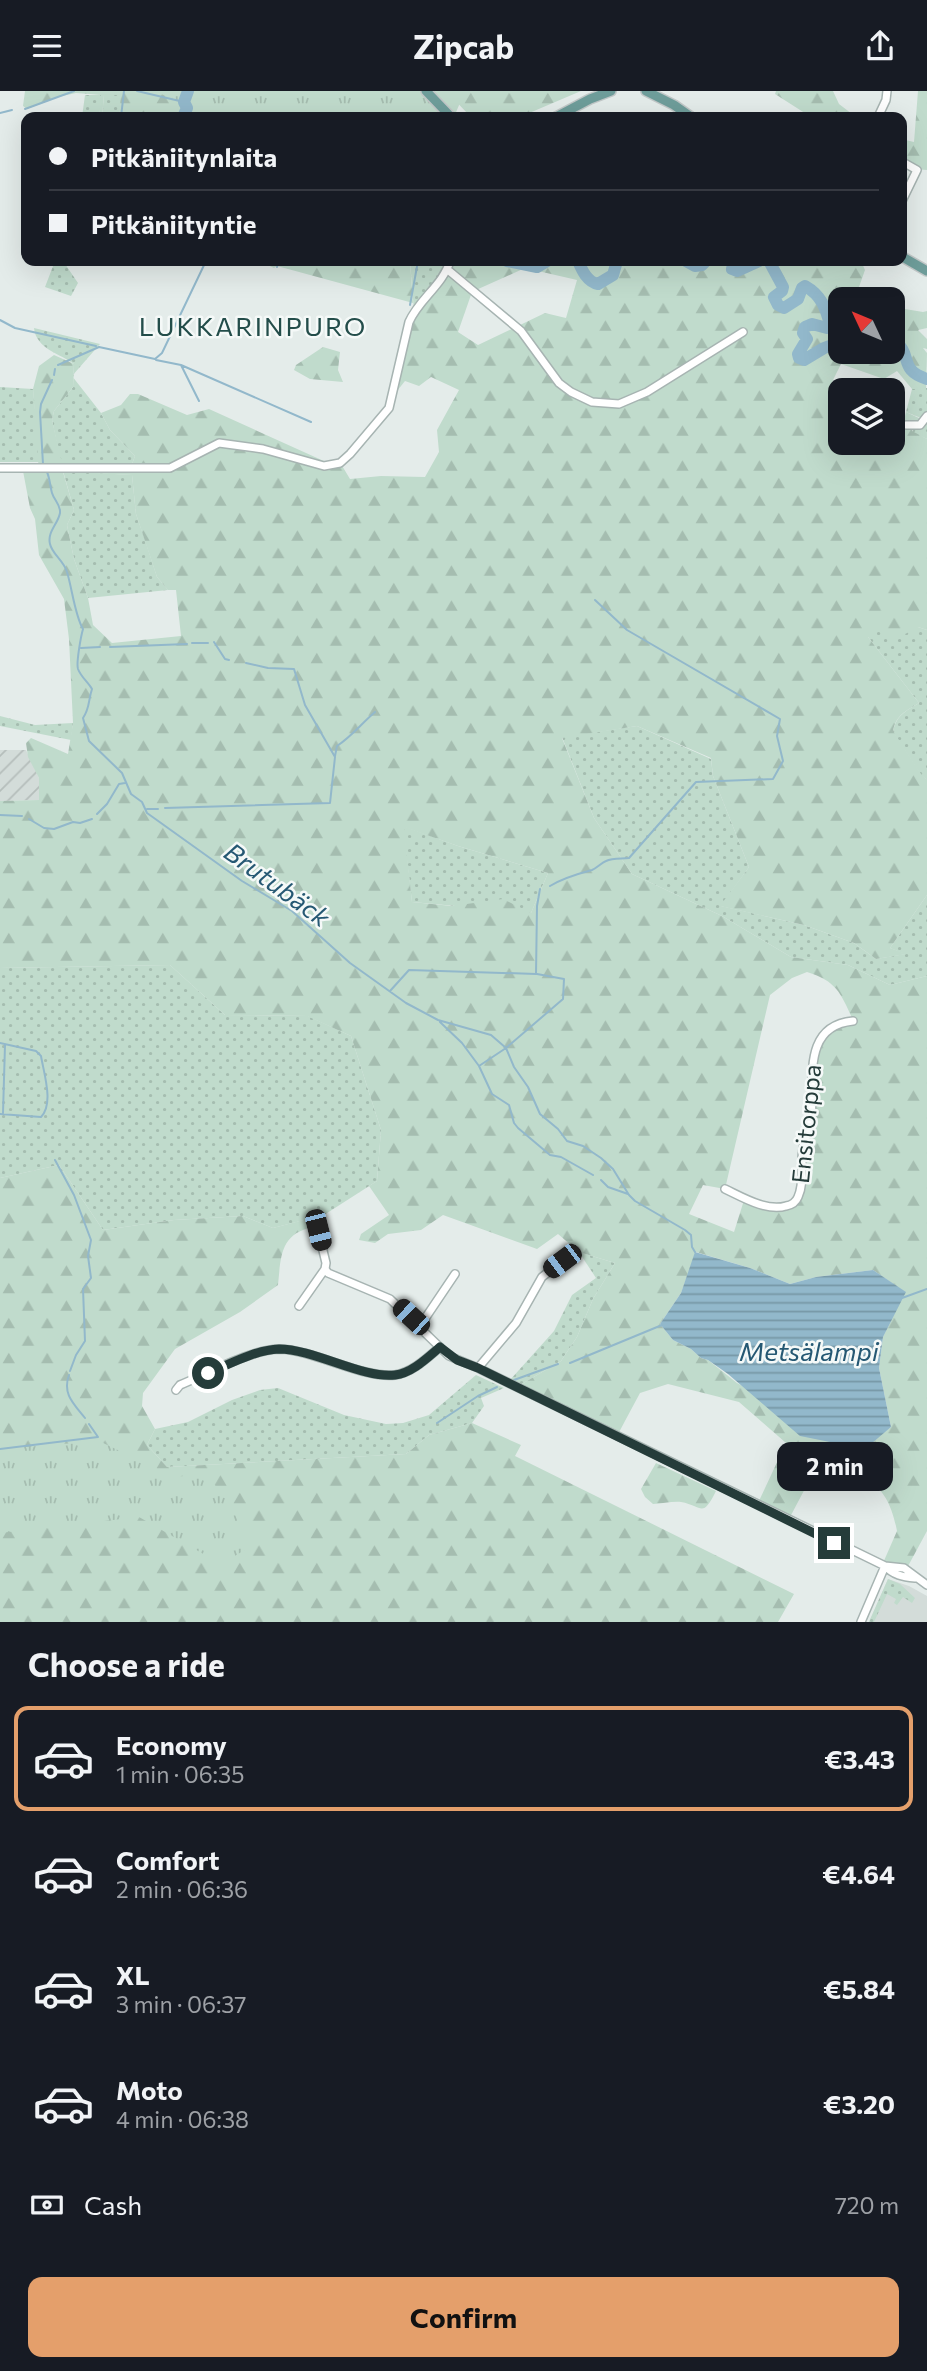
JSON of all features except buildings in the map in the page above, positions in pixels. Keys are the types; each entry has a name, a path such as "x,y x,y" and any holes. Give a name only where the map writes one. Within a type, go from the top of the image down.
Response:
{"main road":[{"path":"426,91 446,112"},
{"path":"565,112 611,91"},
{"path":"646,91 684,112"},
{"path":"907,259 927,271"}],"street":[{"path":"880,112 887,91"},
{"path":"907,164 917,170 907,190"},
{"path":"0,468 170,468 219,443 263,449 324,466 340,463 366,437 389,408 414,311 449,266"},
{"path":"448,270 520,331 559,383 593,402 619,404 647,392 743,332"},
{"path":"906,425 920,425 927,416"},
{"name":"Ensitorppa","path":"725,1189 774,1207 792,1204 797,1199 803,1150 811,1117 810,1076 817,1047 822,1037 832,1028 853,1021"},
{"path":"299,1306 325,1269 318,1230"},
{"path":"478,1368 516,1323 542,1277 576,1251"},
{"path":"325,1269 328,1273 372,1289 390,1299 457,1360 885,1566 890,1572 915,1578 927,1585"},
{"path":"420,1326 455,1275"},
{"path":"176,1390 180,1385 257,1353 280,1349 372,1372 395,1375 419,1364 440,1347"},
{"path":"861,1622 885,1566"}],"shaded area":[{"path":"0,750 26,750 39,778 39,800 0,801"},
{"path":"888,1579 927,1596 927,1622 869,1622"}],"green space":[{"path":"25,91 231,91 279,112 119,112 121,95 104,95 102,112 99,112 101,95 76,93 27,109 23,106"},
{"path":"145,91 184,91 181,99 186,101 191,91 465,91 456,112 185,112 177,101 165,95"},
{"path":"446,91 581,91 532,112 466,112"},
{"path":"776,91 833,91 839,104 849,112 803,112 775,94"},
{"path":"918,91 927,91 927,170 907,166 907,140 914,142"},
{"path":"85,95 102,95 100,112 83,112"},
{"path":"104,95 122,95 120,112 102,112"},
{"path":"53,266 66,266 78,283 71,296 45,287"},
{"path":"277,266 410,266 413,303"},
{"path":"410,266 447,266 476,290 414,311"},
{"path":"449,266 863,266 865,270 859,287 828,287 828,364 841,364 834,378 828,378 828,455 905,455 906,412 921,419 912,431 927,439 927,630 918,627 896,639 884,629 869,629 868,637 919,703 899,717 893,731 927,780 927,895 890,948 907,954 876,959 854,943 804,925 720,906 749,867 713,776 711,758 637,726 562,738 594,818 632,874 722,916 791,957 848,965 890,985 927,976 927,1531 907,1568 883,1563 897,1531 893,1513 880,1490 861,1477 818,1464 789,1519 758,1503 786,1443 739,1402 668,1384 640,1393 618,1434 520,1385 561,1361 577,1337 593,1299 615,1263 579,1252 558,1234 537,1249 443,1215 421,1230 388,1234 375,1243 359,1240 361,1234 389,1215 369,1186 377,1181 381,1130 351,1036 307,1016 225,1015 170,965 0,968 0,801 39,800 39,778 28,757 26,743 31,738 68,754 73,723 64,599 39,555 35,519 30,508 23,471 39,473 33,389 39,366 54,355 74,364 73,387 54,411 52,420 62,463 132,464 135,456 110,430 101,413 121,405 130,394 138,394 187,415 209,409 326,462 341,464 350,479 381,476 425,477 439,452 437,430 459,390 431,377 419,386 405,381 397,391 412,323 424,300 440,281 458,282 472,292 458,332 478,345 545,313 566,318 577,280 525,268 476,290","holes":["63,472 132,475 136,514 157,577 168,590 176,590 181,636 112,643 93,625 88,598 74,559 67,525 74,510","404,827 548,873 531,913 503,899 452,906 412,902","807,972 837,990 853,1020 822,1037 810,1075 810,1126 795,1202 774,1207 745,1197 734,1232 689,1214 703,1185 725,1189 770,995 792,978","696,1252 750,1268 790,1284 816,1277 873,1270 905,1292 883,1337 879,1368 891,1427 860,1450 737,1383 708,1360 673,1340 660,1324 681,1293"]},
{"path":"905,309 927,311 927,328 918,330 927,339 927,349 923,348 927,353 926,389 912,389 897,371 881,378 841,364 905,364"},
{"path":"34,328 100,344 74,374 74,364 44,346"},
{"path":"323,347 340,352 338,370 343,382 310,379 294,370 296,365"},
{"path":"73,378 101,413 110,430 135,456 132,464 61,463 52,420 54,411 73,387"},
{"path":"0,387 33,389 40,462 0,462"},
{"path":"927,388 927,439 912,432 921,418 906,412 912,389"},
{"path":"63,471 132,475 136,514 157,577 168,590 88,598 74,559 67,525 74,510"},
{"path":"918,627 927,630 927,780 893,732 899,717 919,703 868,637 868,629"},
{"path":"0,716 35,725 73,723 71,740 0,726"},
{"path":"637,726 711,759 713,776 749,867 721,906 804,925 854,943 876,959 905,954 890,948 927,895 927,976 890,985 848,965 791,957 722,916 632,874 594,818 562,737"},
{"path":"403,826 548,873 531,913 412,902"},
{"path":"170,965 225,1015 308,1016 351,1036 381,1130 377,1181 324,1215 273,1228 243,1216 174,1220 103,1230 59,1165 0,1178 0,968"},
{"path":"59,1165 103,1230 174,1220 243,1216 273,1228 311,1218 313,1227 294,1235 284,1248 278,1285 240,1312 175,1349 143,1393 142,1406 155,1429 147,1445 167,1467 406,1454 429,1435 472,1423 521,1445 515,1456 794,1594 778,1622 0,1622 0,1178"},
{"path":"579,1252 615,1263 593,1299 577,1337 561,1361 520,1385 510,1380 554,1331 572,1295 596,1278"},
{"path":"476,1375 504,1388 481,1398 484,1406 472,1423 429,1435 406,1454 167,1467 147,1445 155,1429 188,1422 232,1400 260,1390 278,1388 344,1415 386,1424 403,1423 429,1415"},
{"path":"99,1441 174,1477 206,1474 229,1503 251,1546 219,1563 139,1517 0,1533 0,1449"},
{"path":"656,1463 716,1491 708,1505 702,1509 681,1502 653,1504 641,1489"},
{"path":"888,1579 900,1584 915,1598 912,1603 903,1597 897,1605 894,1603 896,1599 887,1594 874,1622 869,1622"}],"water":[{"name":"Metsälampi","path":"695,1252 750,1268 790,1284 816,1277 873,1270 906,1292 883,1337 879,1368 891,1427 865,1449 800,1436 728,1374 673,1340 660,1324 681,1293"}],"waterway":[{"path":"25,109 74,91"},
{"path":"122,112 124,91"},
{"path":"137,91 184,102"},
{"path":"185,112 187,108 184,102 188,91"},
{"path":"0,113 12,110"},
{"name":"Brutubäck","path":"58,365 99,347 155,359 162,353 204,266"},
{"path":"410,305 417,266"},
{"path":"532,266 539,266"},
{"path":"580,266 588,278 598,284 613,275 616,266"},
{"path":"733,266 732,269 737,271 748,266"},
{"path":"772,266 783,287 774,297 778,305 784,308 798,299 805,286 819,298 828,317"},
{"path":"0,320 15,328 96,346"},
{"path":"828,327 812,324 805,327 803,333 807,339 798,354 799,358 804,360 828,346"},
{"path":"905,356 912,371 927,379"},
{"path":"156,360 181,365 199,401"},
{"path":"181,365 311,422"},
{"name":"Brutubäck","path":"54,375 55,369"},
{"name":"Brutubäck","path":"43,464 40,412 52,380"},
{"name":"Brutubäck","path":"47,472 60,510 50,536 50,544 69,579 83,629 78,669 92,689 83,718 89,741 122,773 131,794 142,802 147,813 242,881 292,911 350,963 406,1003 438,1020 491,1035 506,1048 540,1114 558,1129 567,1141 583,1146 601,1158 613,1169 635,1201 691,1235 695,1252"},
{"path":"550,886 565,878 592,870 606,861 629,858 696,782 773,779 783,761 777,736 780,719 627,630 595,600"},
{"path":"214,642 225,659 229,660"},
{"path":"192,643 208,643"},
{"path":"110,647 187,644"},
{"path":"81,648 100,647"},
{"path":"165,808 330,803 335,757 305,705 294,669 268,668 246,663"},
{"path":"335,756 337,746 375,712"},
{"path":"97,814 107,804 119,784 125,783"},
{"path":"147,809 158,809"},
{"path":"0,815 22,816"},
{"path":"29,819 44,828 54,829 92,819"},
{"path":"390,991 409,970 536,974 537,906 540,889"},
{"path":"479,1066 506,1048 563,999 564,979 537,974"},
{"path":"440,1022 462,1043 479,1066 492,1094 509,1105 518,1128 550,1155 561,1157 593,1175"},
{"path":"0,1043 36,1051 41,1056 48,1097 41,1117 0,1114"},
{"path":"3,1113 5,1045"},
{"path":"55,1160 74,1195 91,1240 88,1256 91,1278 83,1289 85,1341 70,1371"},
{"path":"601,1180 608,1187 628,1194"},
{"path":"902,1298 927,1289"},
{"path":"570,1363 662,1325"},
{"path":"514,1380 558,1364"},
{"path":"69,1375 68,1393 85,1418"},
{"path":"437,1423 497,1387"},
{"path":"0,1449 98,1437 89,1424"}],"district":[{"name":"LUKKARINPURO","path":"253,327"}],"route":[{"path":"208,1373 257,1353 280,1349 384,1375 395,1375 419,1364 440,1347 457,1360 834,1543"}]}
